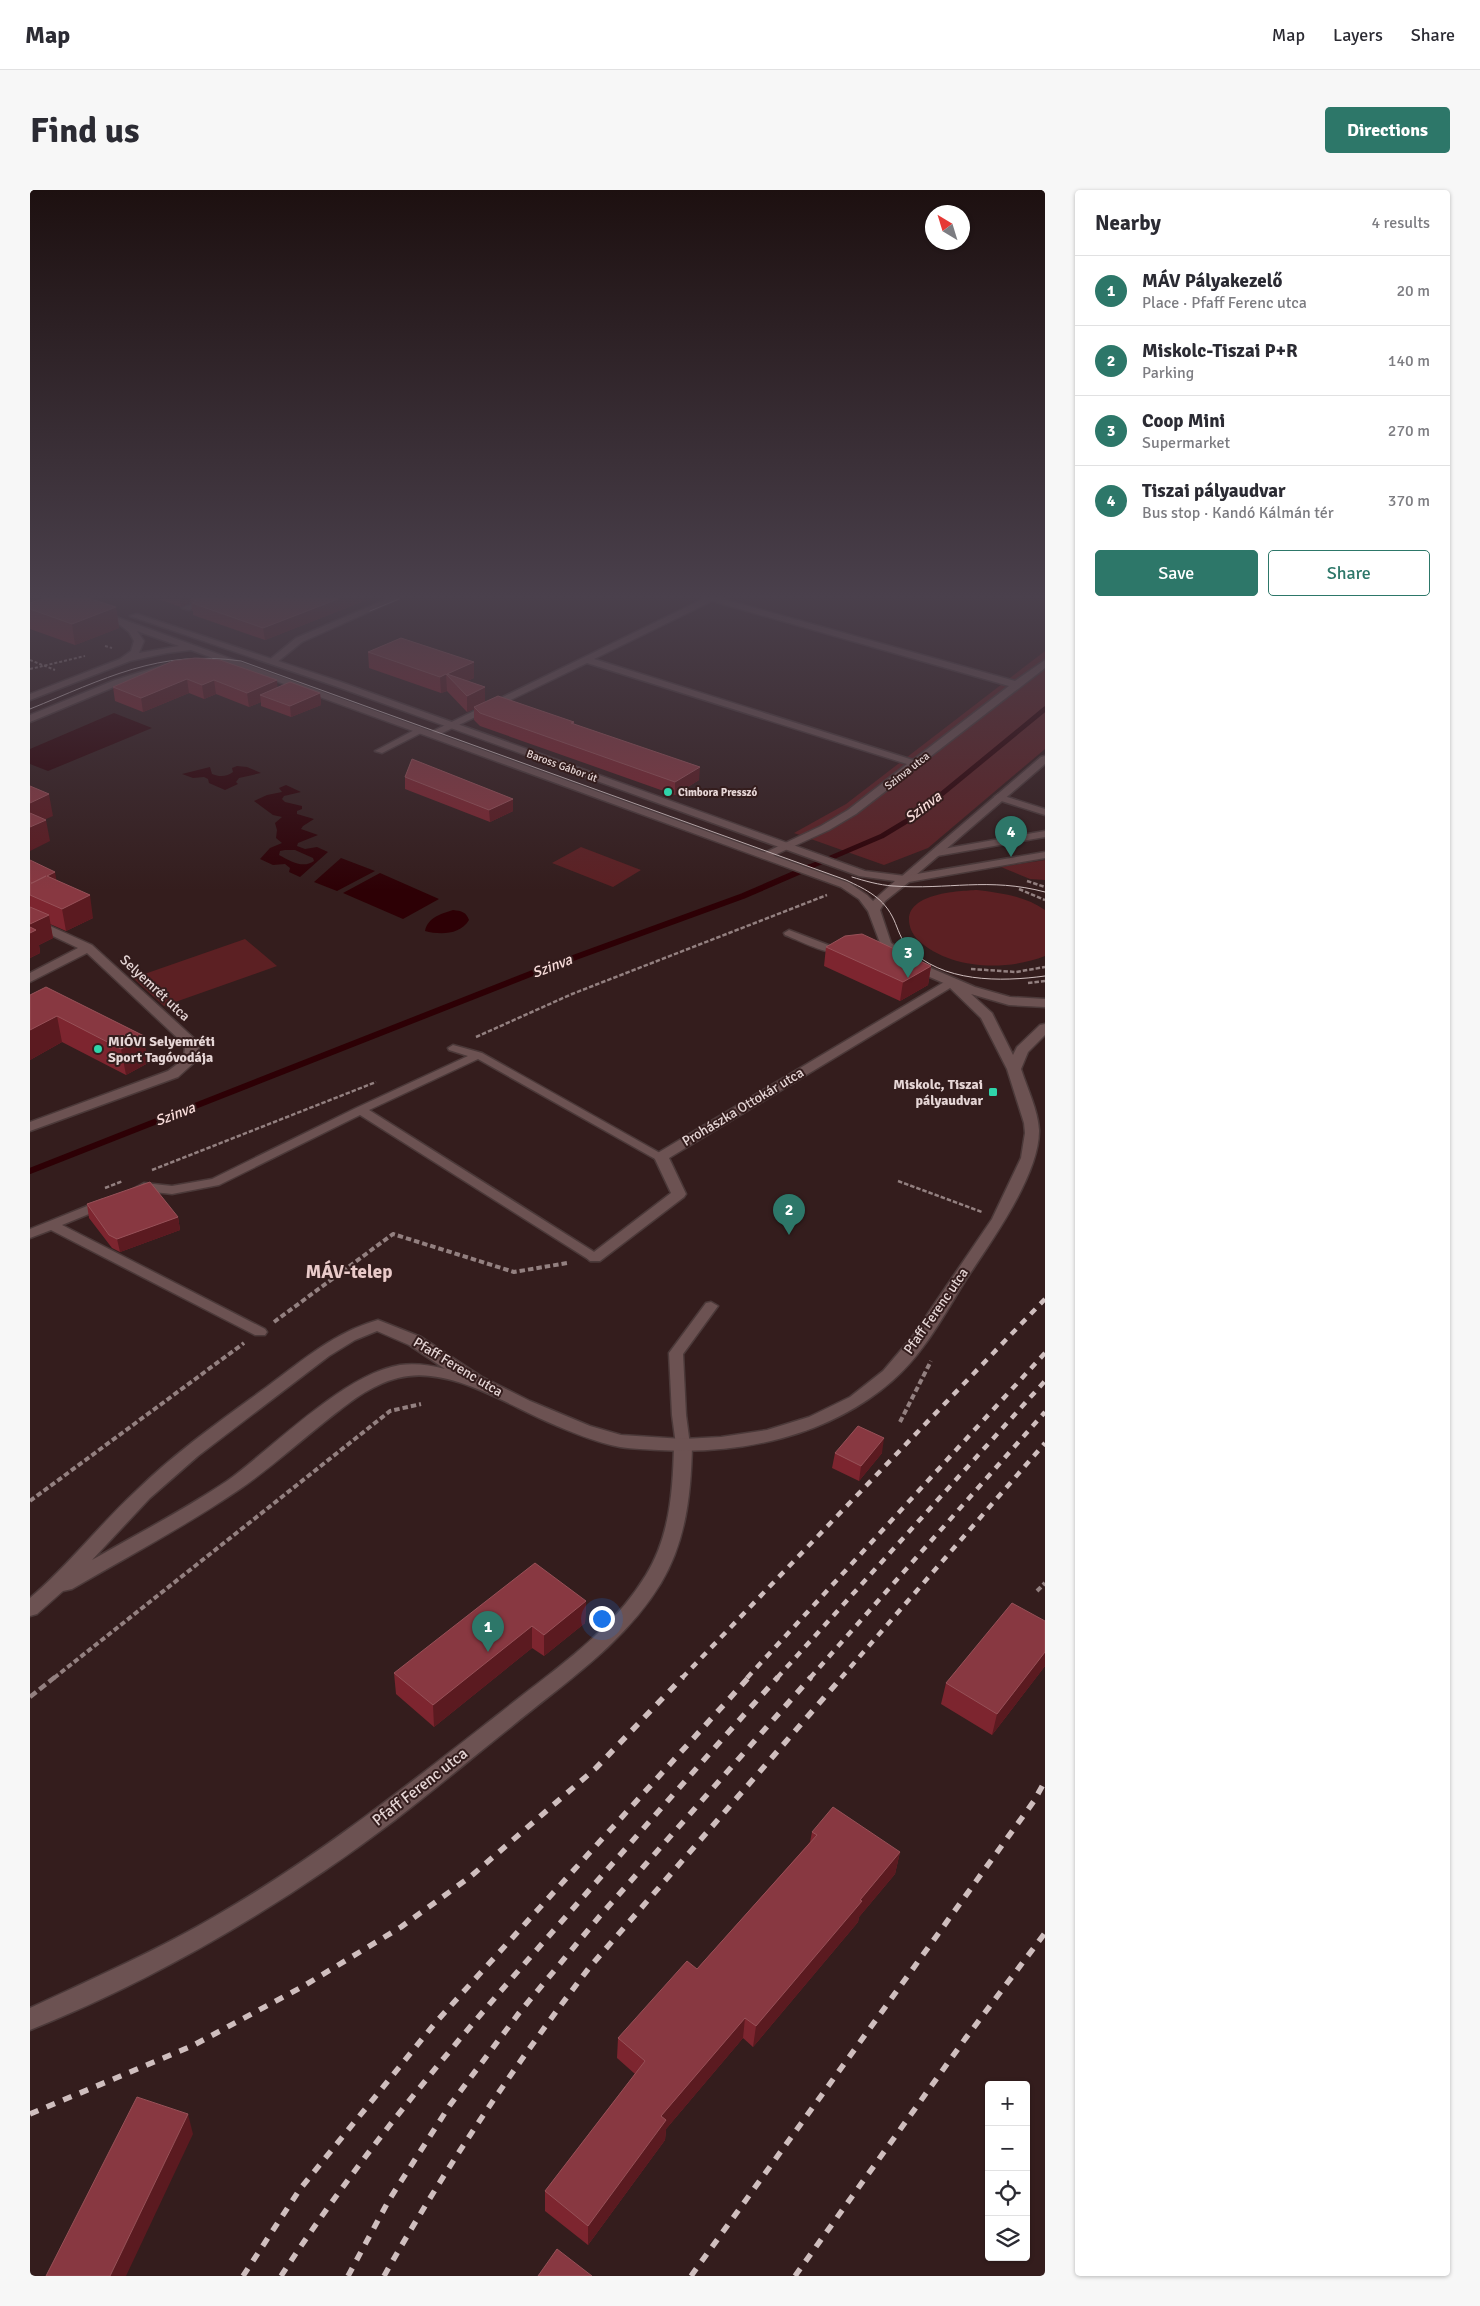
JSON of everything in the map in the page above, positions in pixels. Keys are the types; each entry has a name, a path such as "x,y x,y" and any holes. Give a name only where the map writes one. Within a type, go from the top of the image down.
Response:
{"street":[{"path":"30,719 84,696"},
{"name":"Baross Gábor út","path":"328,696 845,886 863,897 874,910"},
{"name":"Baross Gábor út","path":"370,696 864,874 905,879"},
{"path":"432,734 508,696"},
{"path":"703,696 916,764"},
{"name":"Szinva utca","path":"766,856 825,828 852,812 1001,696"},
{"path":"1045,759 998,797 905,879 880,898 874,910 886,945 915,966 971,990 1009,1001 1045,1003"},
{"path":"905,879 1045,855"},
{"name":"Selyemrét utca","path":"30,921 88,948 141,999 192,1044 190,1060 173,1074 30,1127"},
{"path":"30,978 88,948"},
{"name":"Pfaff Ferenc utca","path":"54,1589 114,1523 174,1466 320,1354 359,1331 378,1325 415,1341 476,1381 524,1405 585,1431 621,1441 683,1445 721,1444 768,1436 815,1422 856,1401 889,1374 918,1341 999,1219 1028,1158 1032,1133 1014,1069 987,1016 951,982"},
{"name":"Prohászka Ottokár utca","path":"661,1157 951,982"},
{"path":"1014,1069 1022,1050 1045,1028"},
{"path":"595,1258 679,1194 661,1157"},
{"path":"30,1609 54,1589 184,1517 233,1485 352,1392 376,1379 400,1372 426,1370 476,1381"},
{"name":"Pfaff Ferenc utca","path":"30,2019 144,1967 227,1921 306,1871 387,1814 600,1644 627,1618 664,1562 675,1528 683,1476 683,1445"}],"lane":[{"path":"379,750 420,730"},
{"path":"998,797 1045,812"},
{"path":"937,852 1045,834"},
{"path":"789,933 835,951 854,948"},
{"path":"871,946 886,945"},
{"path":"453,1048 478,1054 661,1157"},
{"path":"127,1194 144,1187 172,1190 215,1182 478,1054"},
{"path":"360,1110 595,1258"},
{"path":"30,1234 110,1201"},
{"path":"51,1226 260,1332"},
{"path":"683,1445 679,1415 676,1353 711,1306"}],"path":[{"path":"1027,881 1045,887"},
{"path":"1019,889 1045,900"},
{"path":"969,969 1016,972 1045,967"},
{"path":"898,1181 999,1219"},
{"path":"30,1501 393,1234 514,1272 595,1258"},
{"path":"900,1422 933,1357"},
{"path":"30,1697 390,1411 421,1404"},
{"path":"1037,1592 1045,1582"}],"shaded area":[{"path":"986,696 1045,696 1045,749 928,848 884,865 794,833 846,804"},
{"path":"114,713 152,728 48,771 30,764 30,749"},
{"path":"237,766 247,767 261,773 239,778 236,782 238,784 225,790 209,783 208,779 204,777 193,778 182,774 210,767 212,774 226,776 233,772 232,768"},
{"path":"286,785 301,792 284,796 282,799 285,802 302,806 302,809 297,811 297,814 314,819 301,829 318,835 298,843 297,846 305,849 317,847 328,852 300,877 289,872 290,868 285,864 273,865 260,859 270,848 282,843 276,838 277,830 275,823 282,817 273,815 254,801 267,795 282,792 279,788","holes":["295,850 313,858 314,861 301,864 292,862 279,855 280,851"]},
{"path":"581,847 641,870 613,887 552,863"},
{"path":"341,858 375,871 337,891 314,882"},
{"path":"1045,860 1045,880 1030,879 1001,867"},
{"path":"380,873 439,899 403,919 343,893"},
{"path":"977,890 1021,898 1045,910 1045,956 1014,964 979,965 946,957 931,950 914,935 910,928 909,919 911,910 917,904 936,895"},
{"path":"453,910 463,912 469,920 460,929 449,933 425,931 432,919"},
{"path":"245,939 277,966 164,1006 133,978"}],"building":[{"path":"264,696 312,696 290,706"},
{"path":"499,696 700,767 675,782 480,713 474,707"},
{"path":"412,759 513,799 489,810 405,777"},
{"path":"30,786 49,794 30,803"},
{"path":"30,813 46,820 30,827"},
{"path":"30,860 55,872 47,876 90,895 62,909 30,895 30,884 32,883 30,882"},
{"path":"30,907 49,915 30,924"},
{"path":"30,927 36,930 30,933"},
{"path":"862,934 931,966 903,982 826,947 845,936"},
{"path":"46,987 144,1036 121,1049 57,1016 30,1030 30,995"},
{"path":"150,1182 178,1217 117,1239 109,1235 87,1204"},
{"path":"858,1426 884,1438 861,1466 835,1453"},
{"path":"535,1563 586,1601 544,1635 532,1626 433,1705 394,1673"},
{"path":"1012,1603 1045,1621 1045,1652 997,1714 946,1683"},
{"path":"833,1807 900,1852 860,1900 862,1901 756,2026 745,2018 661,2116 666,2120 588,2226 545,2191 645,2061 618,2038 687,1961 697,1969 817,1835 812,1832"},
{"path":"137,2097 188,2114 110,2276 46,2276"},
{"path":"557,2249 592,2276 538,2276"}],"waterway":[{"name":"Szinva","path":"807,868 882,836 915,816 1045,709"},
{"name":"Szinva","path":"30,1171 543,969 743,896 810,867"}],"tram line":[{"path":"30,709 60,696"},
{"path":"339,696 846,880 868,891 880,900 890,912 908,947 922,959 937,968 954,974 991,979 1045,976"},
{"path":"852,877 893,886 1005,885 1045,892"}],"railway":[{"path":"682,1678 1045,1299"},
{"path":"747,1678 1045,1353"},
{"path":"777,1678 1045,1381"},
{"path":"810,1678 1045,1412"},
{"path":"841,1678 1045,1443"},
{"path":"30,2114 192,2046 302,1987 401,1927 470,1877 596,1768 683,1677"},
{"path":"243,2276 300,2189 436,2022 749,1677"},
{"path":"281,2276 377,2141 447,2055 518,1971 778,1677"},
{"path":"348,2276 389,2200 450,2105 519,2013 599,1917 811,1677"},
{"path":"384,2276 431,2196 481,2118 589,1968 842,1677"},
{"path":"691,2276 1034,1801 1045,1781"},
{"path":"795,2276 965,2039 1045,1933"}],"place":[{"name":"Cimbora Presszó","path":"668,792"},
{"name":"Tiszai pályaudvar","path":"1011,857"},
{"name":"Coop Mini","path":"908,978"},
{"name":"MIÓVI Selyemréti Sport Tagóvodája","path":"98,1049"},
{"name":"Miskolc, Tiszai pályaudvar","path":"993,1092"},
{"name":"Miskolc-Tiszai P+R","path":"789,1235"},
{"name":"MÁV Pályakezelő","path":"488,1652"}],"district":[{"name":"MÁV-telep","path":"349,1272"}]}
